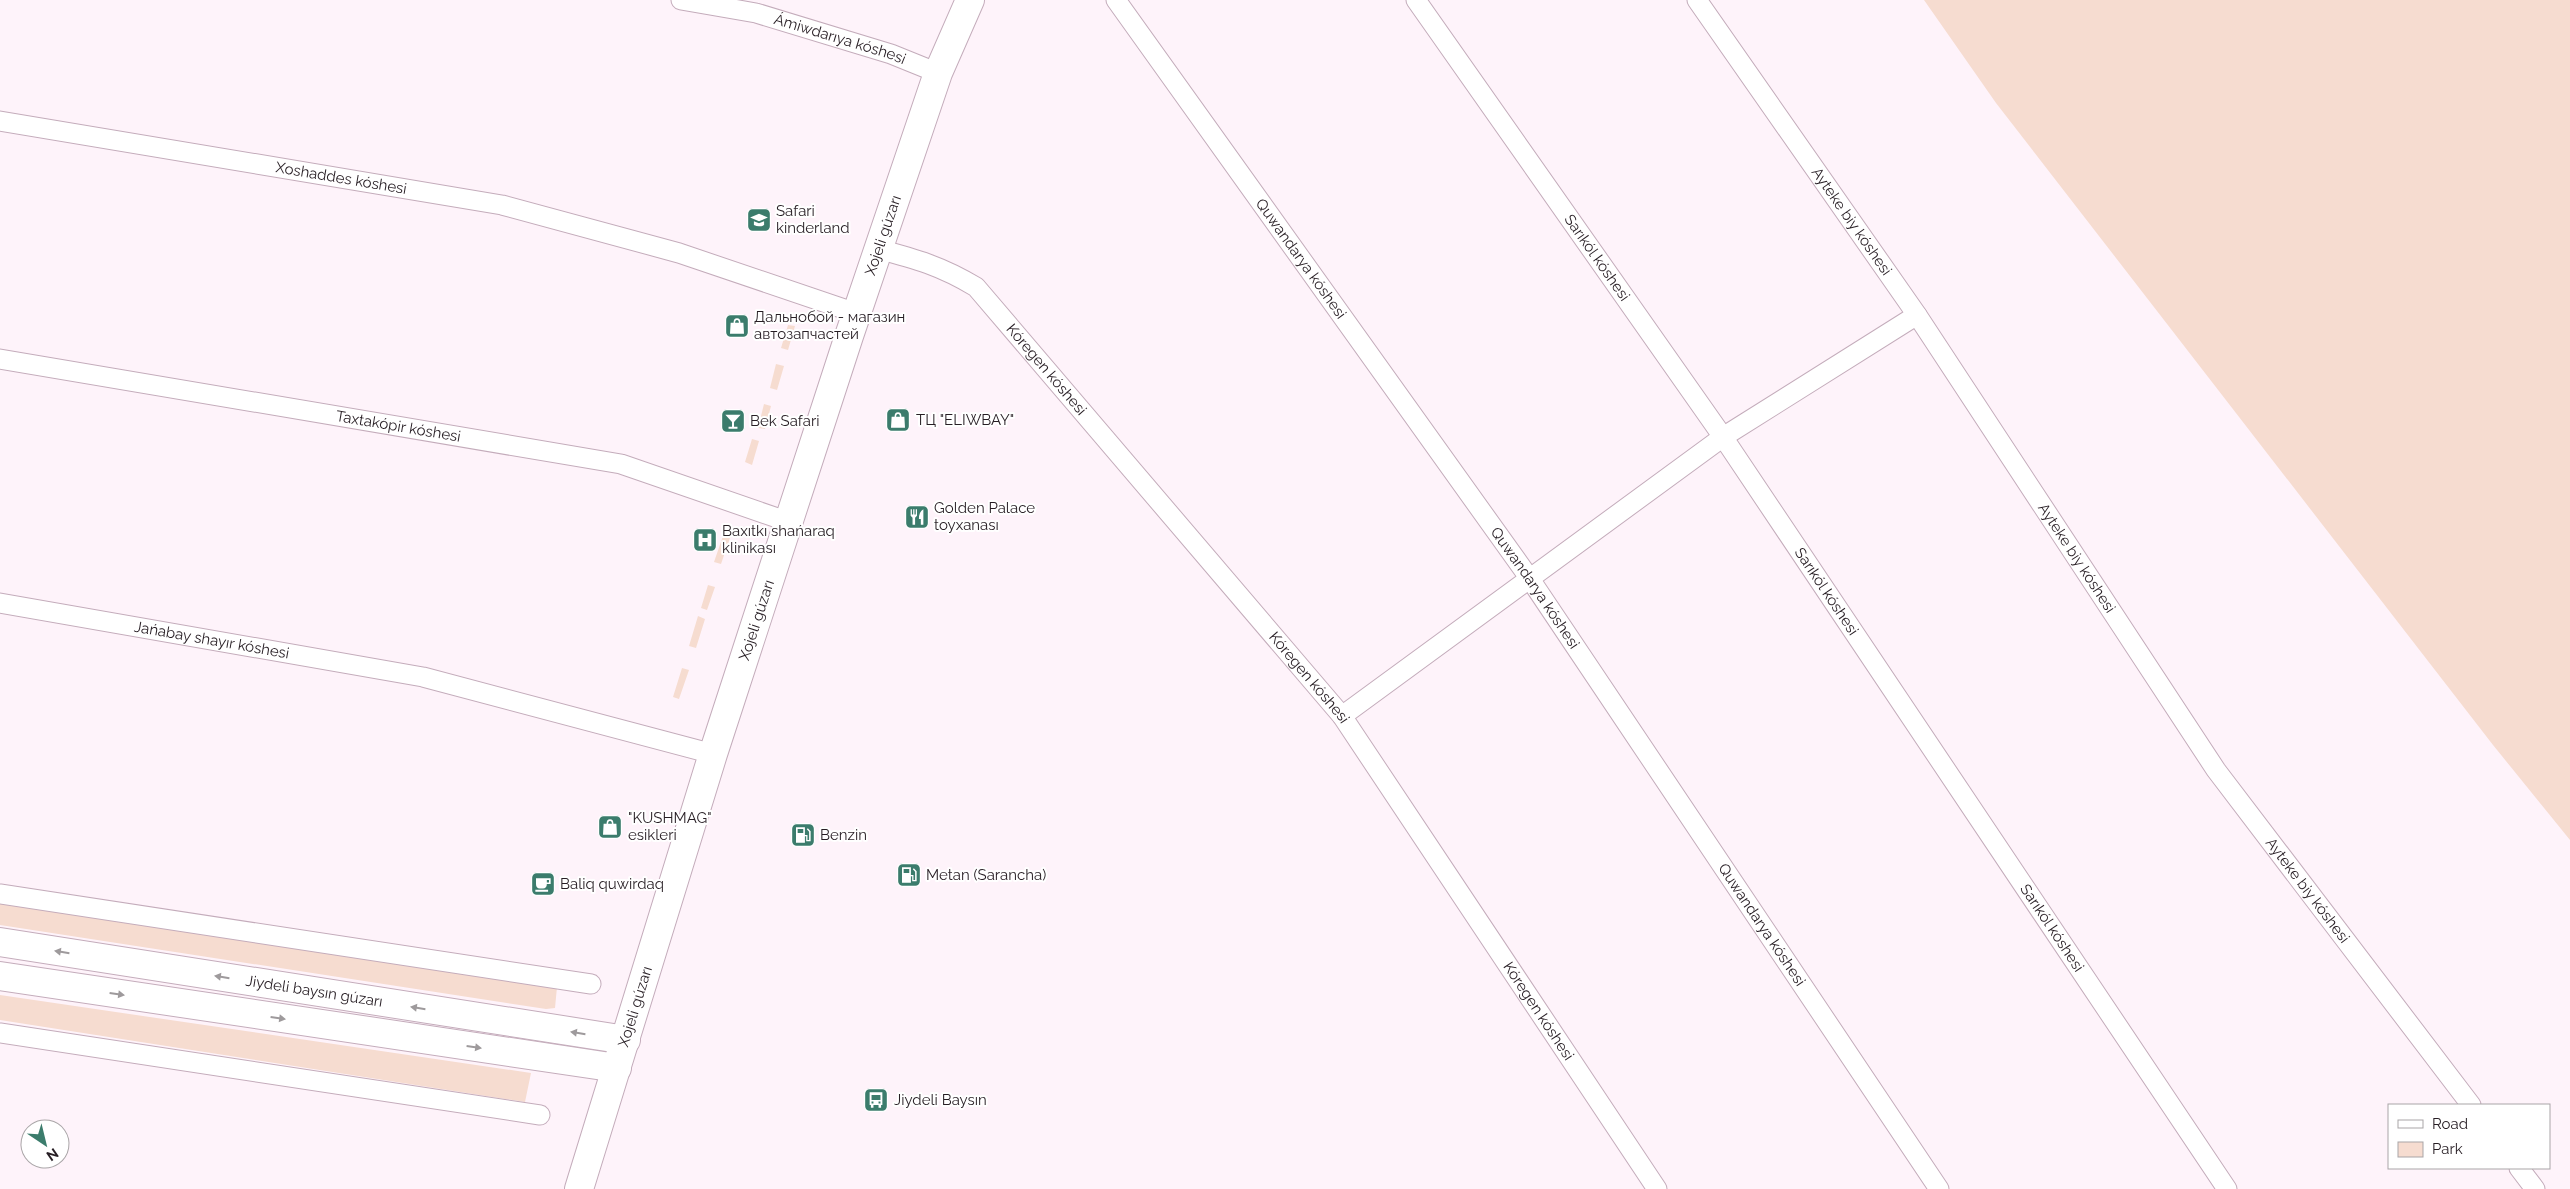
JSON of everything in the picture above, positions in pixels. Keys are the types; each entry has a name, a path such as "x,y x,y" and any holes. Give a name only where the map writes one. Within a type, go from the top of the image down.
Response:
{"main road":[{"name":"Xojeli gúzarı","path":"579,1189 713,754 856,313 938,73 970,0"},
{"name":"Jiydeli baysın gúzarı","path":"0,942 626,1040"},
{"name":"Jiydeli baysın gúzarı","path":"0,976 617,1068"}],"street":[{"name":"Ámiwdarıya kóshesi","path":"681,0 756,13 891,54 938,73"},
{"name":"Quwandarya kóshesi","path":"1116,0 1530,580 1939,1189"},
{"name":"Sarıkól kóshesi","path":"1416,0 1723,437 2228,1189"},
{"name":"Ayteke biy kóshesi","path":"1697,0 1917,315 2216,770 2470,1104"},
{"name":"Xoshaddes kóshesi","path":"0,121 502,204 679,253 856,313"},
{"name":"Kóregen kóshesi","path":"878,248 946,269 976,287 1342,716 1657,1189"},
{"path":"1342,716 1723,437 1917,315"},
{"name":"Taxtakópir kóshesi","path":"0,359 621,464 789,522"},
{"name":"Jańabay shayır kóshesi","path":"0,602 423,677 713,754"},
{"path":"0,894 590,984"},
{"path":"0,1032 540,1115"},
{"path":"2520,1169 2535,1189"}],"green space":[{"path":"1924,0 2570,0 2570,840 2493,745 1996,103"},
{"path":"788,325 795,326 788,350 781,348"},
{"path":"776,364 784,366 777,390 770,388"},
{"path":"764,404 771,406 765,429 758,428"},
{"path":"752,439 759,441 752,465 745,462"},
{"path":"724,533 731,535 721,564 714,562"},
{"path":"708,585 715,587 707,610 701,608"},
{"path":"698,616 705,619 696,648 689,646"},
{"path":"682,668 689,670 679,699 673,697"},
{"path":"0,903 557,987 555,1008 546,1009 0,925"},
{"path":"0,995 531,1073 525,1102 0,1020"}],"place":[{"name":"Safari kinderland","path":"759,220"},
{"name":"Дальнобой - магазин автозапчастей","path":"737,326"},
{"name":"ТЦ \"ELIWBAY\"","path":"898,420"},
{"name":"Bek Safari","path":"733,421"},
{"name":"Golden Palace toyxanası","path":"917,517"},
{"name":"Baxıtkı shańaraq klinikası","path":"705,540"},
{"name":"\"KUSHMAG\" esikleri","path":"610,827"},
{"name":"Benzin","path":"803,835"},
{"name":"Metan (Sarancha)","path":"909,875"},
{"name":"Baliq quwirdaq","path":"543,884"},
{"name":"Jiydeli Baysın","path":"876,1100"}]}
